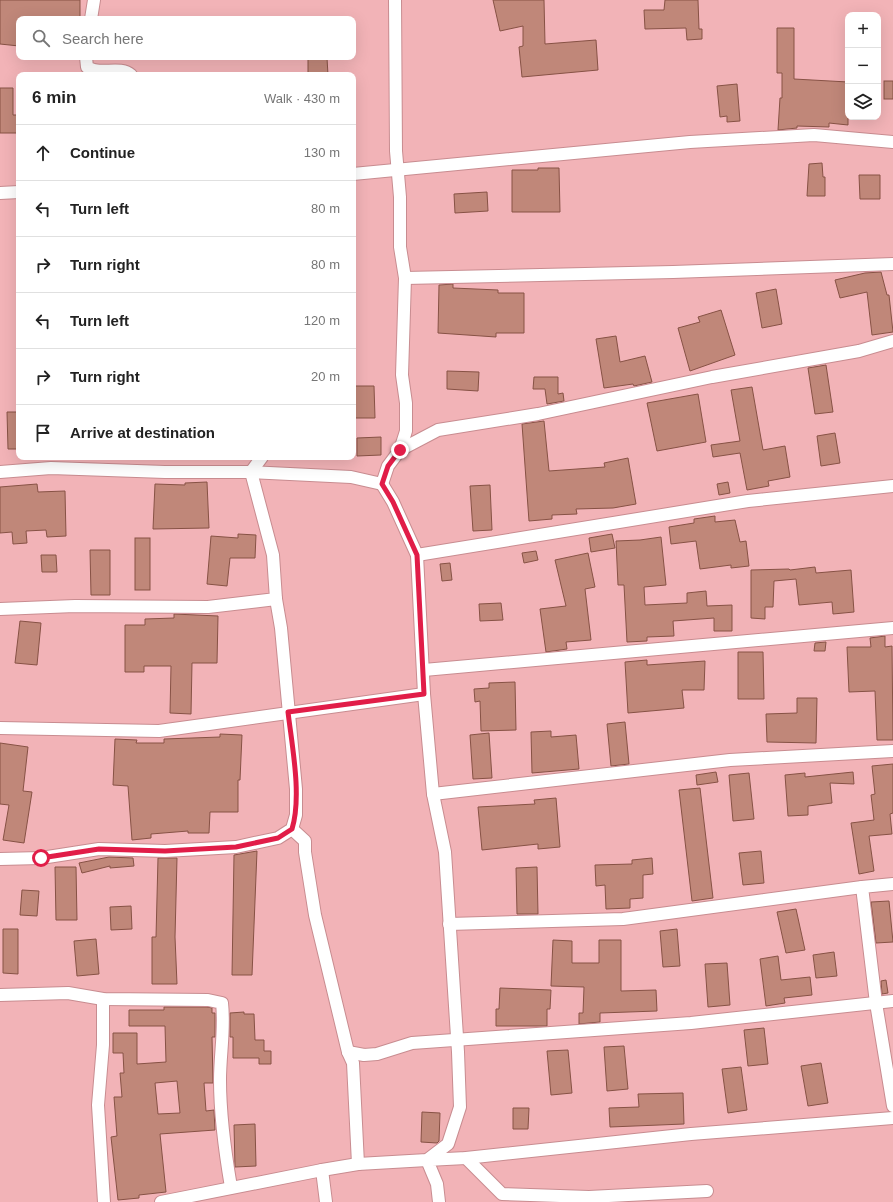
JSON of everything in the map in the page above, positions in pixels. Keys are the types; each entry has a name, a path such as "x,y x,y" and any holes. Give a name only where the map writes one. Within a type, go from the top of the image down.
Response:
{"street":[{"path":"91,16 94,0"},
{"path":"382,484 388,466 400,450 406,431 406,403 402,368 405,278 400,247 400,197 397,170 395,0"},
{"path":"86,60 87,67 92,71 125,72"},
{"path":"356,174 690,142 806,135 893,142"},
{"path":"0,193 16,192"},
{"path":"405,278 673,272 893,264"},
{"path":"400,450 438,430 538,414 712,377 859,350 893,341"},
{"path":"251,472 260,460"},
{"path":"0,472 51,468 165,472 251,472 351,477 382,484 393,502 417,555 424,670 424,694 433,794 445,852 460,1107 448,1144 427,1160"},
{"path":"0,859 41,858 99,849 165,851 236,847 278,838 292,829 296,815 296,789 276,599 273,555 251,472"},
{"path":"417,555 748,501 893,486"},
{"path":"0,609 75,606 208,607 276,599"},
{"path":"424,670 893,628"},
{"path":"0,728 159,731 424,694"},
{"path":"433,794 723,761 893,751"},
{"path":"292,829 305,841 305,852 315,916 348,1052 353,1063 355,1078 358,1164"},
{"path":"449,924 623,919 893,884"},
{"path":"862,887 876,1003 893,1106"},
{"path":"0,995 68,993 103,999 208,1000 222,1004 224,1018 221,1088 224,1143 231,1187"},
{"path":"103,999 103,1045 98,1105 104,1202"},
{"path":"348,1052 364,1055 377,1054 412,1043 691,1023 893,1001"},
{"path":"161,1202 231,1187 358,1164 466,1158 691,1134 893,1118"},
{"path":"466,1158 502,1194 589,1197 707,1191"},
{"path":"427,1160 437,1184 439,1202"},
{"path":"322,1170 326,1202"}],"building":[{"path":"0,0 80,0 80,16 16,16 16,46 0,44"},
{"path":"493,0 544,0 545,44 596,40 598,70 522,77 519,47 523,46 523,26 500,31"},
{"path":"665,0 698,0 699,29 702,29 702,39 687,40 686,28 645,29 644,10 664,10"},
{"path":"777,28 794,28 794,79 845,82 845,120 848,120 848,125 829,123 829,127 797,126 797,128 778,130 780,98 782,98 782,73 777,73"},
{"path":"308,60 327,60 328,72 308,72"},
{"path":"884,81 893,81 893,99 884,99"},
{"path":"737,84 740,121 727,122 727,116 720,117 717,86"},
{"path":"0,88 13,88 13,115 16,115 16,133 0,133"},
{"path":"822,163 823,177 825,177 825,196 807,196 809,164"},
{"path":"538,168 559,168 560,212 512,212 512,170 538,170"},
{"path":"859,175 880,175 880,199 860,199"},
{"path":"487,192 488,211 455,213 454,194"},
{"path":"881,272 887,295 889,295 893,332 872,335 867,292 840,298 835,280 865,273"},
{"path":"453,284 453,288 498,290 498,293 524,293 524,333 496,333 496,337 438,333 439,285"},
{"path":"776,289 782,324 762,328 756,293"},
{"path":"721,310 735,355 690,371 678,328 700,322 698,317"},
{"path":"616,336 620,362 645,356 652,382 634,386 633,384 604,388 596,339"},
{"path":"826,365 833,412 815,414 808,368"},
{"path":"447,371 479,372 478,391 447,389"},
{"path":"534,377 558,377 558,394 563,393 564,401 547,404 545,389 533,389"},
{"path":"356,386 374,386 375,418 356,418"},
{"path":"752,387 763,450 785,446 790,477 768,481 769,486 747,490 740,453 713,457 711,445 740,441 731,390"},
{"path":"698,394 706,442 657,451 647,403"},
{"path":"7,412 16,412 16,449 8,449"},
{"path":"544,421 549,471 605,467 604,463 628,458 636,504 613,508 576,509 577,514 552,515 552,519 529,521 522,424"},
{"path":"835,433 840,463 821,466 817,436"},
{"path":"381,437 381,455 357,456 357,438"},
{"path":"207,482 209,528 153,529 155,484 185,485 185,483"},
{"path":"728,482 730,493 719,495 717,484"},
{"path":"37,484 38,492 65,491 66,536 47,537 46,530 26,531 27,543 13,544 12,532 0,533 0,487"},
{"path":"490,485 492,530 473,531 470,486"},
{"path":"715,516 715,522 735,520 740,542 746,541 749,566 731,568 731,565 700,569 696,541 671,544 669,527 694,523 694,519"},
{"path":"238,534 256,535 255,558 230,558 227,586 207,584 211,536 238,538"},
{"path":"612,534 615,548 591,552 589,538"},
{"path":"661,537 666,585 644,587 645,605 687,603 687,593 706,591 707,606 732,605 732,631 714,631 714,618 673,621 674,636 647,637 647,641 627,642 624,585 618,585 616,541"},
{"path":"135,538 150,538 150,590 135,590"},
{"path":"90,550 110,550 110,595 91,595"},
{"path":"536,551 538,560 524,563 522,553"},
{"path":"588,553 595,587 585,589 591,640 566,642 567,649 546,652 540,609 566,606 555,560"},
{"path":"41,555 56,555 57,572 42,572"},
{"path":"450,563 452,580 442,581 440,564"},
{"path":"815,567 816,573 851,570 854,612 833,614 832,602 799,605 796,579 774,581 773,607 765,607 765,619 751,618 751,570 790,570"},
{"path":"501,603 503,620 480,621 479,604"},
{"path":"174,614 218,616 217,663 192,663 191,714 170,713 171,666 144,666 144,672 125,672 125,625 145,625 145,619 174,618"},
{"path":"20,621 41,623 37,665 15,663"},
{"path":"885,636 885,647 892,646 893,740 877,740 875,691 849,692 847,647 871,647 870,638"},
{"path":"826,642 825,651 814,651 815,643"},
{"path":"738,652 763,652 764,699 738,699"},
{"path":"647,660 647,665 705,661 704,690 682,690 684,708 628,713 625,662"},
{"path":"515,682 516,730 481,731 480,701 475,702 474,689 489,688 489,683"},
{"path":"797,698 817,698 816,743 767,742 766,714 797,713"},
{"path":"625,722 629,764 611,766 607,724"},
{"path":"551,731 551,737 576,735 579,769 532,773 531,732"},
{"path":"489,733 492,778 473,779 470,735"},
{"path":"220,734 242,735 240,780 238,780 238,812 210,812 209,833 188,833 188,831 151,834 151,838 132,840 128,786 113,785 115,739 137,740 136,743 164,743 164,739 220,737"},
{"path":"0,743 28,747 23,791 32,792 24,843 3,840 9,805 0,804"},
{"path":"893,764 893,813 890,814 892,834 869,836 874,871 859,874 851,823 874,820 871,795 875,794 872,766"},
{"path":"716,772 718,782 697,785 696,775"},
{"path":"853,772 854,784 830,783 832,803 808,806 808,815 788,816 785,775 805,773 805,777"},
{"path":"749,773 754,819 733,821 729,775"},
{"path":"700,788 713,898 692,901 679,790"},
{"path":"556,798 560,847 538,849 538,844 482,850 478,807 535,804 534,800"},
{"path":"257,851 252,975 232,975 234,855"},
{"path":"761,851 764,883 743,885 739,853"},
{"path":"109,857 133,858 134,866 110,868 110,866 82,873 79,863"},
{"path":"158,858 177,858 175,937 177,984 152,984 152,937 156,937"},
{"path":"652,858 653,874 643,875 643,898 630,899 630,908 606,909 605,885 596,886 595,865 632,864 632,860"},
{"path":"55,867 76,867 77,920 56,920"},
{"path":"537,867 538,914 517,914 516,868"},
{"path":"22,890 39,891 37,916 20,915"},
{"path":"889,901 893,942 876,943 871,902"},
{"path":"131,906 132,929 111,930 110,907"},
{"path":"796,909 805,950 786,953 777,912"},
{"path":"3,929 18,929 18,974 3,973"},
{"path":"677,929 680,966 663,967 660,931"},
{"path":"96,939 99,974 77,976 74,941"},
{"path":"553,940 572,941 572,963 599,963 599,940 621,940 621,991 656,990 657,1011 600,1013 600,1022 579,1024 579,1013 583,1013 584,987 551,986"},
{"path":"834,952 837,976 816,978 813,955"},
{"path":"778,956 781,980 810,977 812,995 784,998 785,1003 766,1006 760,959"},
{"path":"727,963 730,1005 708,1007 705,964"},
{"path":"886,980 888,993 882,994 881,981"},
{"path":"500,988 551,990 550,1009 547,1009 547,1026 496,1026 496,1009 499,1009"},
{"path":"164,1007 207,1007 212,1008 212,1013 215,1013 215,1037 212,1037 213,1083 204,1083 206,1111 214,1110 215,1130 160,1134 166,1192 139,1195 139,1198 118,1200 111,1137 117,1136 114,1097 122,1097 120,1073 124,1073 123,1053 113,1053 113,1033 137,1033 137,1064 166,1062 165,1026 129,1026 129,1010 164,1010","holes":["177,1081 180,1113 158,1114 155,1083"]},
{"path":"244,1012 244,1014 254,1014 255,1040 264,1040 264,1051 271,1051 271,1064 259,1064 259,1058 233,1058 233,1037 230,1037 230,1013"},
{"path":"764,1028 768,1064 748,1066 744,1030"},
{"path":"624,1046 628,1089 607,1091 604,1047"},
{"path":"568,1050 572,1093 551,1095 547,1051"},
{"path":"821,1063 828,1103 808,1106 801,1066"},
{"path":"741,1067 747,1110 728,1113 722,1069"},
{"path":"683,1093 684,1124 610,1127 609,1108 639,1107 638,1094"},
{"path":"513,1108 529,1108 528,1129 513,1129"},
{"path":"422,1112 440,1113 439,1141 437,1143 421,1142"},
{"path":"255,1124 256,1166 235,1167 234,1125"}],"route":[{"path":"41,858 99,849 165,851 236,847 278,838 292,829 296,815 296,789 288,712 424,694 424,670 417,555 412,540 382,484 388,466 400,450"}]}
